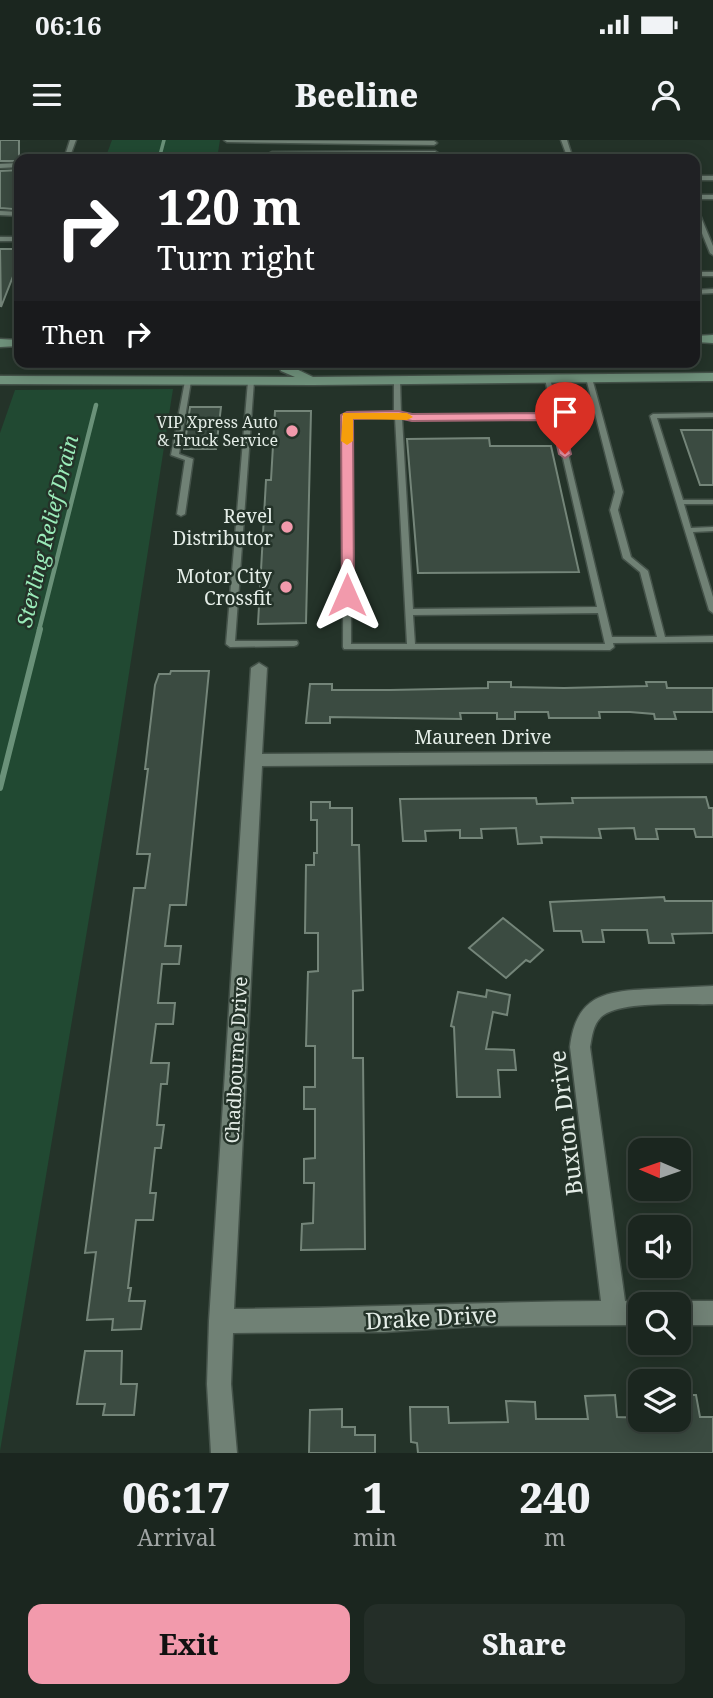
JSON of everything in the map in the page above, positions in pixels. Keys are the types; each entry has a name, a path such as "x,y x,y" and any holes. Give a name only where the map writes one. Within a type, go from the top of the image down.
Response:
{"main road":[{"path":"285,368 313,381"},
{"path":"1,384 713,377"}],"street":[{"name":"Chadbourne Drive","path":"224,1453 219,1384 221,1321 259,667"},
{"name":"Maureen Drive","path":"254,760 713,757"},
{"name":"Buxton Drive","path":"615,1313 580,1047 581,1030 589,1014 601,1004 616,999 713,995"},
{"name":"Drake Drive","path":"221,1321 384,1320 477,1314 628,1313"},
{"path":"691,1313 713,1313"}],"lane":[{"path":"227,140 434,141"},
{"path":"700,222 713,253"},
{"path":"0,240 14,239"},
{"path":"590,378 619,492 614,510 627,558 644,571 662,640"},
{"path":"548,379 610,647 347,647 347,415 398,415 412,418 556,417"},
{"path":"397,380 411,647"},
{"path":"181,514 189,459 175,455 188,381"},
{"path":"251,381 230,644 294,643"},
{"path":"713,415 653,416 713,610"},
{"path":"680,502 713,502"},
{"path":"688,530 713,529"},
{"path":"409,612 601,610"},
{"path":"608,640 713,639"}],"green space":[{"path":"112,140 220,140 218,154 107,154"},
{"name":"Sterling Relief Drain","path":"173,389 117,751 0,1451 0,433 15,390"}],"building":[{"path":"0,140 19,140 19,154 14,154 14,161 0,161"},
{"path":"14,170 13,209 0,208 0,171"},
{"path":"0,249 14,249 14,274 1,307"},
{"path":"190,407 221,407 216,449 184,449"},
{"path":"275,411 311,411 306,623 258,624 266,480 271,480"},
{"path":"681,430 713,430 713,485 700,485"},
{"path":"489,438 490,446 551,446 579,572 418,573 407,439"},
{"path":"171,671 209,671 186,905 170,905 165,946 181,946 179,964 162,964 158,1003 175,1003 173,1024 156,1024 151,1063 169,1063 167,1084 161,1084 157,1125 164,1125 161,1148 155,1148 150,1193 156,1193 153,1220 136,1220 128,1288 131,1288 129,1301 145,1301 141,1329 112,1330 113,1319 87,1320 96,1252 85,1253 134,888 145,888 150,854 137,854 155,685 159,674 170,674"},
{"path":"488,682 511,682 511,687 564,688 647,686 646,682 666,682 667,688 713,688 713,712 674,712 676,719 655,719 654,714 630,712 599,712 600,718 549,718 548,712 515,712 515,719 497,719 497,713 460,713 461,719 330,717 330,723 306,723 310,684 332,684 332,690 390,690 488,688"},
{"path":"706,797 709,808 713,808 713,837 696,837 694,829 656,829 658,839 636,839 634,828 599,829 601,838 541,837 542,843 518,844 516,828 481,829 482,838 460,838 460,830 425,831 426,841 403,841 400,799 536,798 537,804 573,803 572,798"},
{"path":"311,802 330,802 330,808 352,808 352,845 359,845 363,990 353,991 353,1058 363,1058 365,1249 301,1250 302,1224 313,1223 314,1183 304,1183 304,1159 315,1158 315,1109 304,1109 304,1087 315,1087 315,1046 306,1046 308,972 318,971 318,933 305,933 306,865 314,865 314,853 317,853 317,820 311,820"},
{"path":"664,897 665,901 713,901 713,933 672,934 674,943 649,943 647,930 602,930 604,942 583,942 581,931 554,931 550,902"},
{"path":"503,918 543,950 530,962 526,960 506,978 469,948"},
{"path":"487,990 510,995 507,1015 493,1012 486,1049 514,1050 516,1070 498,1070 500,1097 457,1097 454,1027 451,1026 458,992 486,997"},
{"path":"85,1351 122,1351 121,1384 137,1384 134,1415 103,1415 105,1404 77,1404"},
{"path":"615,1395 617,1417 628,1417 628,1432 691,1432 691,1395 696,1395 700,1417 713,1417 713,1453 418,1453 417,1443 411,1442 410,1407 448,1407 449,1423 508,1422 506,1401 535,1402 536,1419 588,1419 585,1396"},
{"path":"342,1409 342,1427 355,1427 355,1435 375,1435 375,1453 309,1453 310,1410"}],"waterway":[{"name":"Sterling Relief Drain","path":"160,154 164,140"},
{"name":"Sterling Relief Drain","path":"39,630 96,405"},
{"name":"Sterling Relief Drain","path":"0,788 40,629"}],"slow traffic":[{"path":"347,441 347,415 407,417"}],"place":[{"name":"VIP Xpress Auto & Truck Service","path":"292,431"},
{"name":"Revel Distributor","path":"287,527"},
{"name":"Motor City Crossfit","path":"286,587"}],"route":[{"path":"347,595 347,415 398,415 412,418 556,417 565,454"}]}
